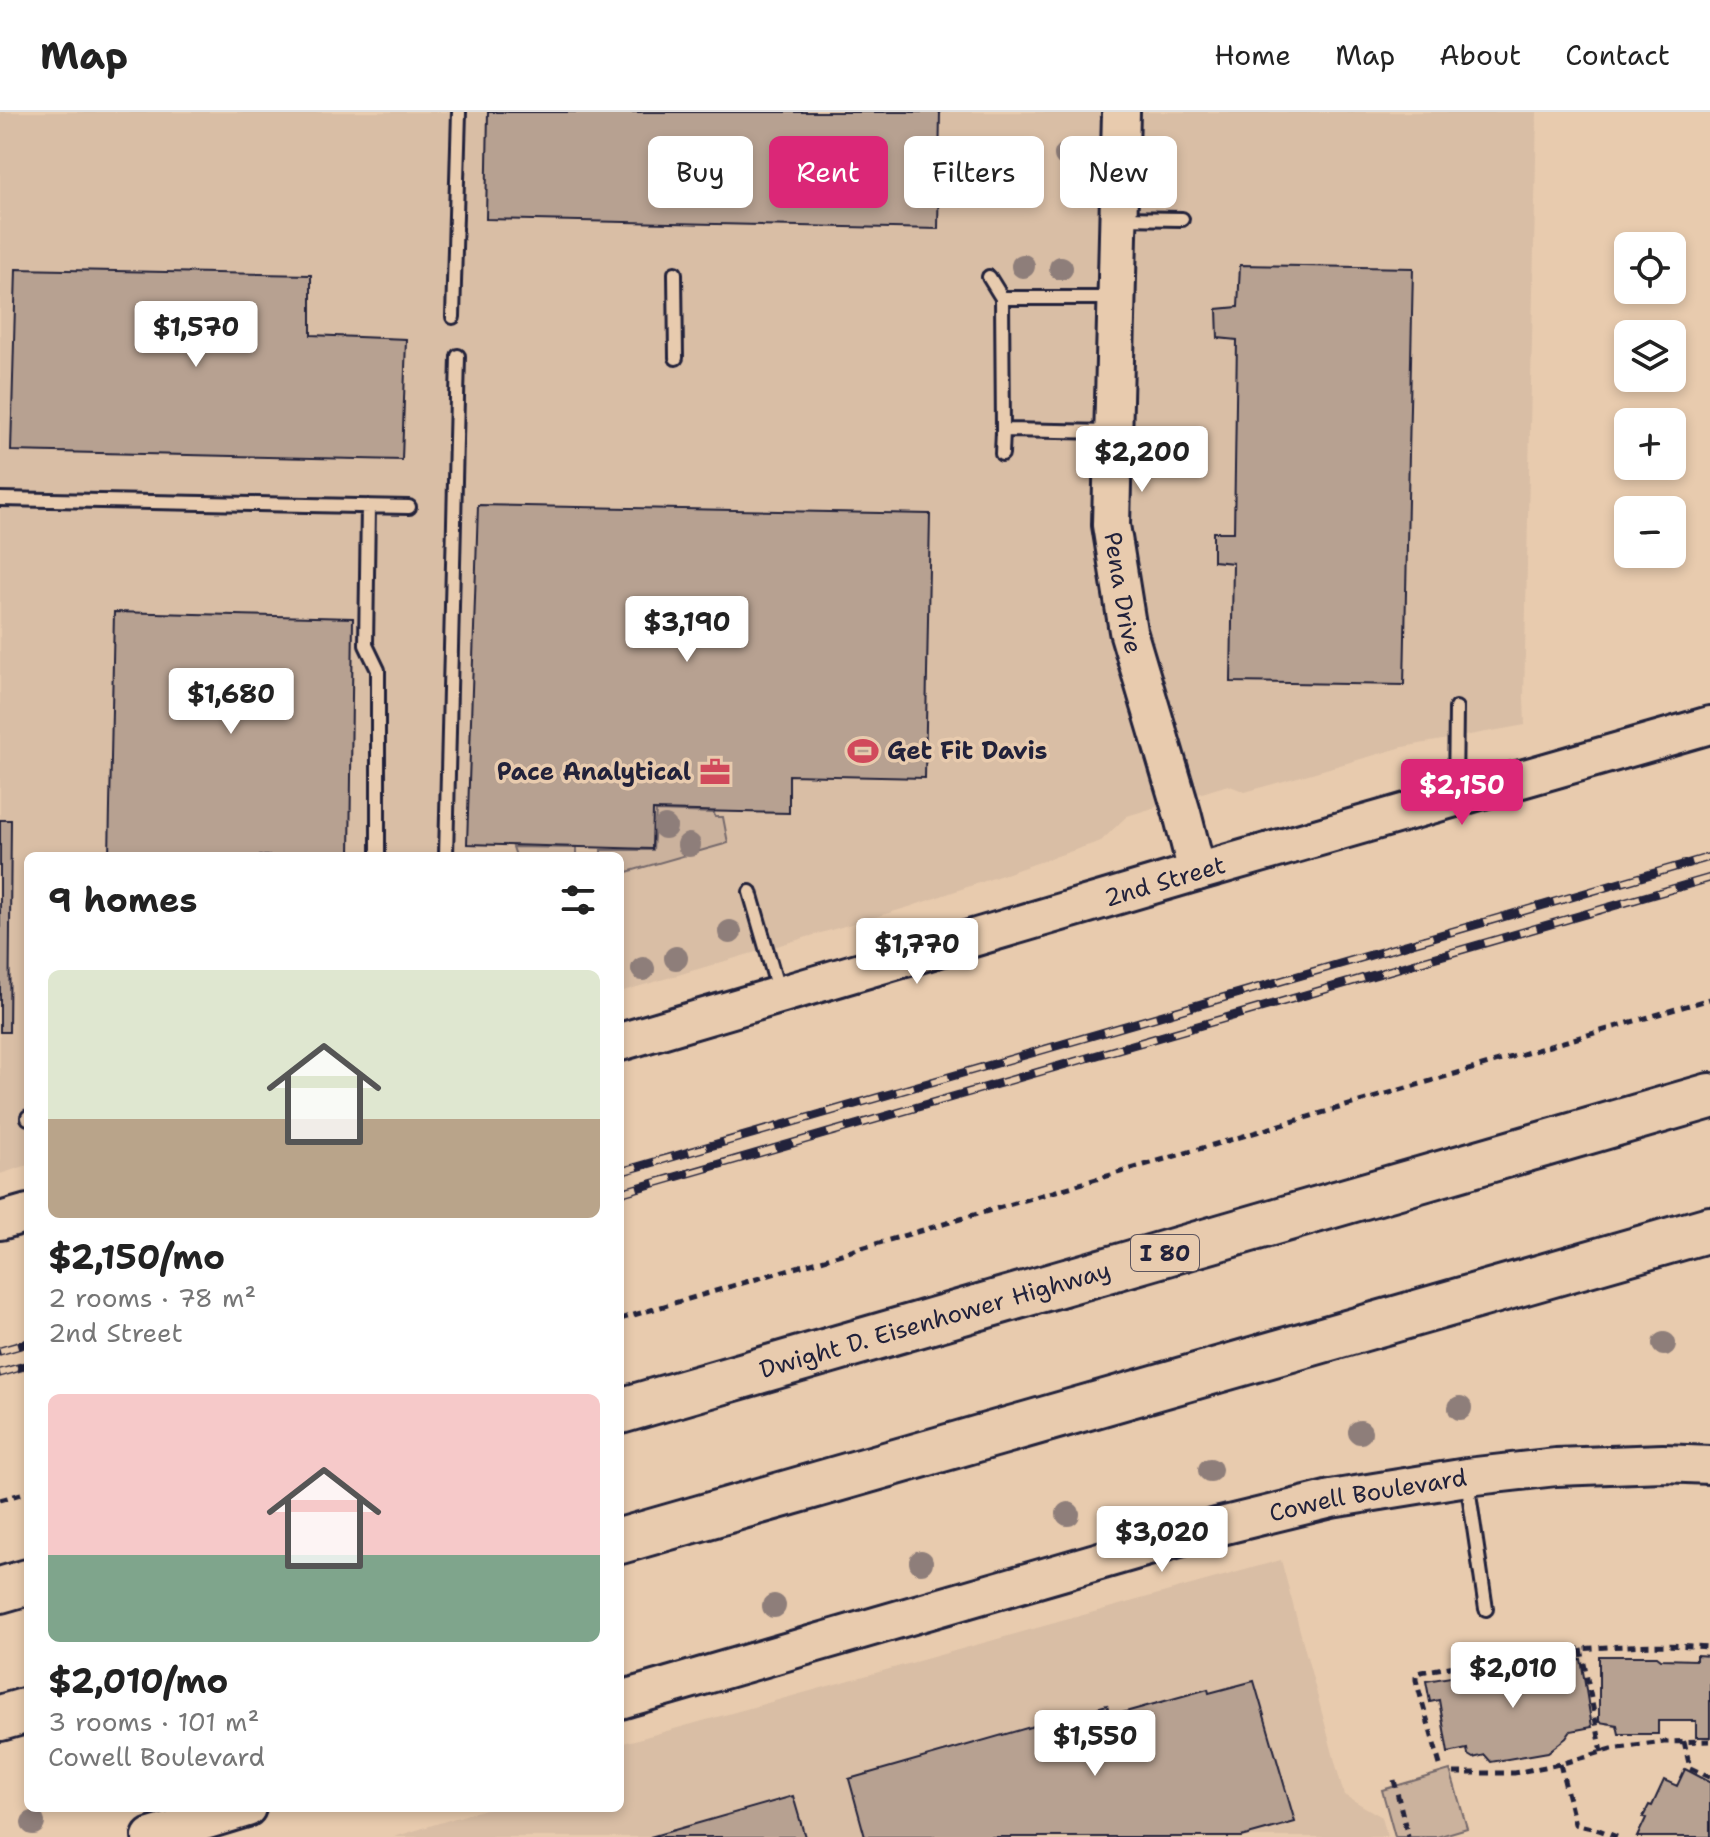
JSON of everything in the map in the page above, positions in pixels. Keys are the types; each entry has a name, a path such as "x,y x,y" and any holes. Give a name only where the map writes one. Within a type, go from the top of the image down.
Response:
{"highway":[{"name":"Dwight D. Eisenhower Highway","path":"624,1410 1710,1096"},
{"path":"624,1540 1710,1229"},
{"path":"0,1590 24,1583"},
{"path":"0,1718 24,1711"}],"street":[{"name":"Pena Drive","path":"1121,112 1111,525 1128,631 1197,872"},
{"name":"2nd Street","path":"624,1041 1710,725"},
{"path":"0,1221 24,1214"},
{"name":"Cowell Boulevard","path":"624,1699 1217,1527 1331,1499 1467,1477 1556,1467 1663,1463 1710,1465"},
{"path":"151,1837 234,1812"}],"lane":[{"path":"453,317 459,112"},
{"path":"1119,218 1182,219"},
{"path":"675,273 676,358"},
{"path":"989,277 1002,298 1002,454"},
{"path":"1002,298 1117,298"},
{"path":"446,852 458,356"},
{"path":"1003,430 1114,432"},
{"path":"0,499 409,507"},
{"path":"368,506 366,645 378,670 378,852"},
{"path":"1455,798 1456,708"},
{"path":"750,892 780,995"},
{"path":"1467,1477 1486,1609"}],"path":[{"path":"624,1318 1710,999"},
{"path":"0,1500 24,1493"},
{"path":"1440,1765 1416,1674 1486,1660 1581,1649 1710,1647"},
{"path":"1581,1649 1602,1752"},
{"path":"1684,1741 1690,1768 1710,1777"},
{"path":"1454,1773 1514,1773 1638,1745 1710,1741"},
{"path":"1560,1764 1575,1824 1617,1837"},
{"path":"1394,1780 1408,1837"}],"shaded area":[{"path":"0,112 1537,112 1525,725 1403,747 1245,792 1228,785 1127,816 1101,841 909,907 624,991 624,852 24,852 24,1166 0,1174"},
{"path":"656,811 714,813 715,817 723,817 728,843 624,873 624,852 601,852 653,850"},
{"path":"513,847 576,848 576,852 515,852"},
{"path":"1281,1560 1344,1795 1382,1817 1387,1837 394,1837 475,1812 624,1812 624,1743"},
{"path":"1450,1770 1467,1828 1437,1837 1395,1837 1382,1790"}],"building":[{"path":"488,112 940,112 940,136 904,136 904,208 938,208 938,229 486,219"},
{"path":"1240,265 1413,268 1404,685 1231,682 1233,563 1213,561 1213,532 1234,532 1237,340 1218,338 1217,309 1238,307"},
{"path":"16,269 311,275 311,335 406,339 402,460 11,451"},
{"path":"478,505 930,514 925,778 789,775 789,813 653,810 652,849 467,844"},
{"path":"114,612 353,618 350,852 109,852"},
{"path":"0,820 11,820 9,1032 0,1032"},
{"path":"1696,1655 1710,1656 1710,1737 1696,1737 1696,1721 1658,1721 1658,1734 1619,1734 1617,1725 1599,1722 1599,1656 1696,1660"},
{"path":"1570,1658 1571,1661 1581,1659 1592,1727 1571,1731 1548,1752 1491,1762 1485,1755 1473,1758 1468,1755 1467,1749 1448,1753 1439,1700 1430,1702 1426,1681 1481,1672 1482,1675 1492,1673 1493,1676 1535,1669 1534,1664"},
{"path":"1254,1681 1295,1822 1241,1837 865,1837 849,1779 1107,1705 1111,1716 1208,1689 1209,1693"},
{"path":"1685,1769 1710,1782 1710,1837 1637,1837 1646,1818 1643,1817 1664,1780 1677,1786"},
{"path":"793,1796 805,1837 650,1837"}],"railway":[{"path":"624,1171 1710,857"},
{"path":"624,1192 1710,878"},
{"path":"0,1351 24,1344"},
{"path":"0,1373 24,1366"}],"place":[{"name":"Get Fit Davis","path":"863,751"},
{"name":"Pace Analytical","path":"715,772"}]}
